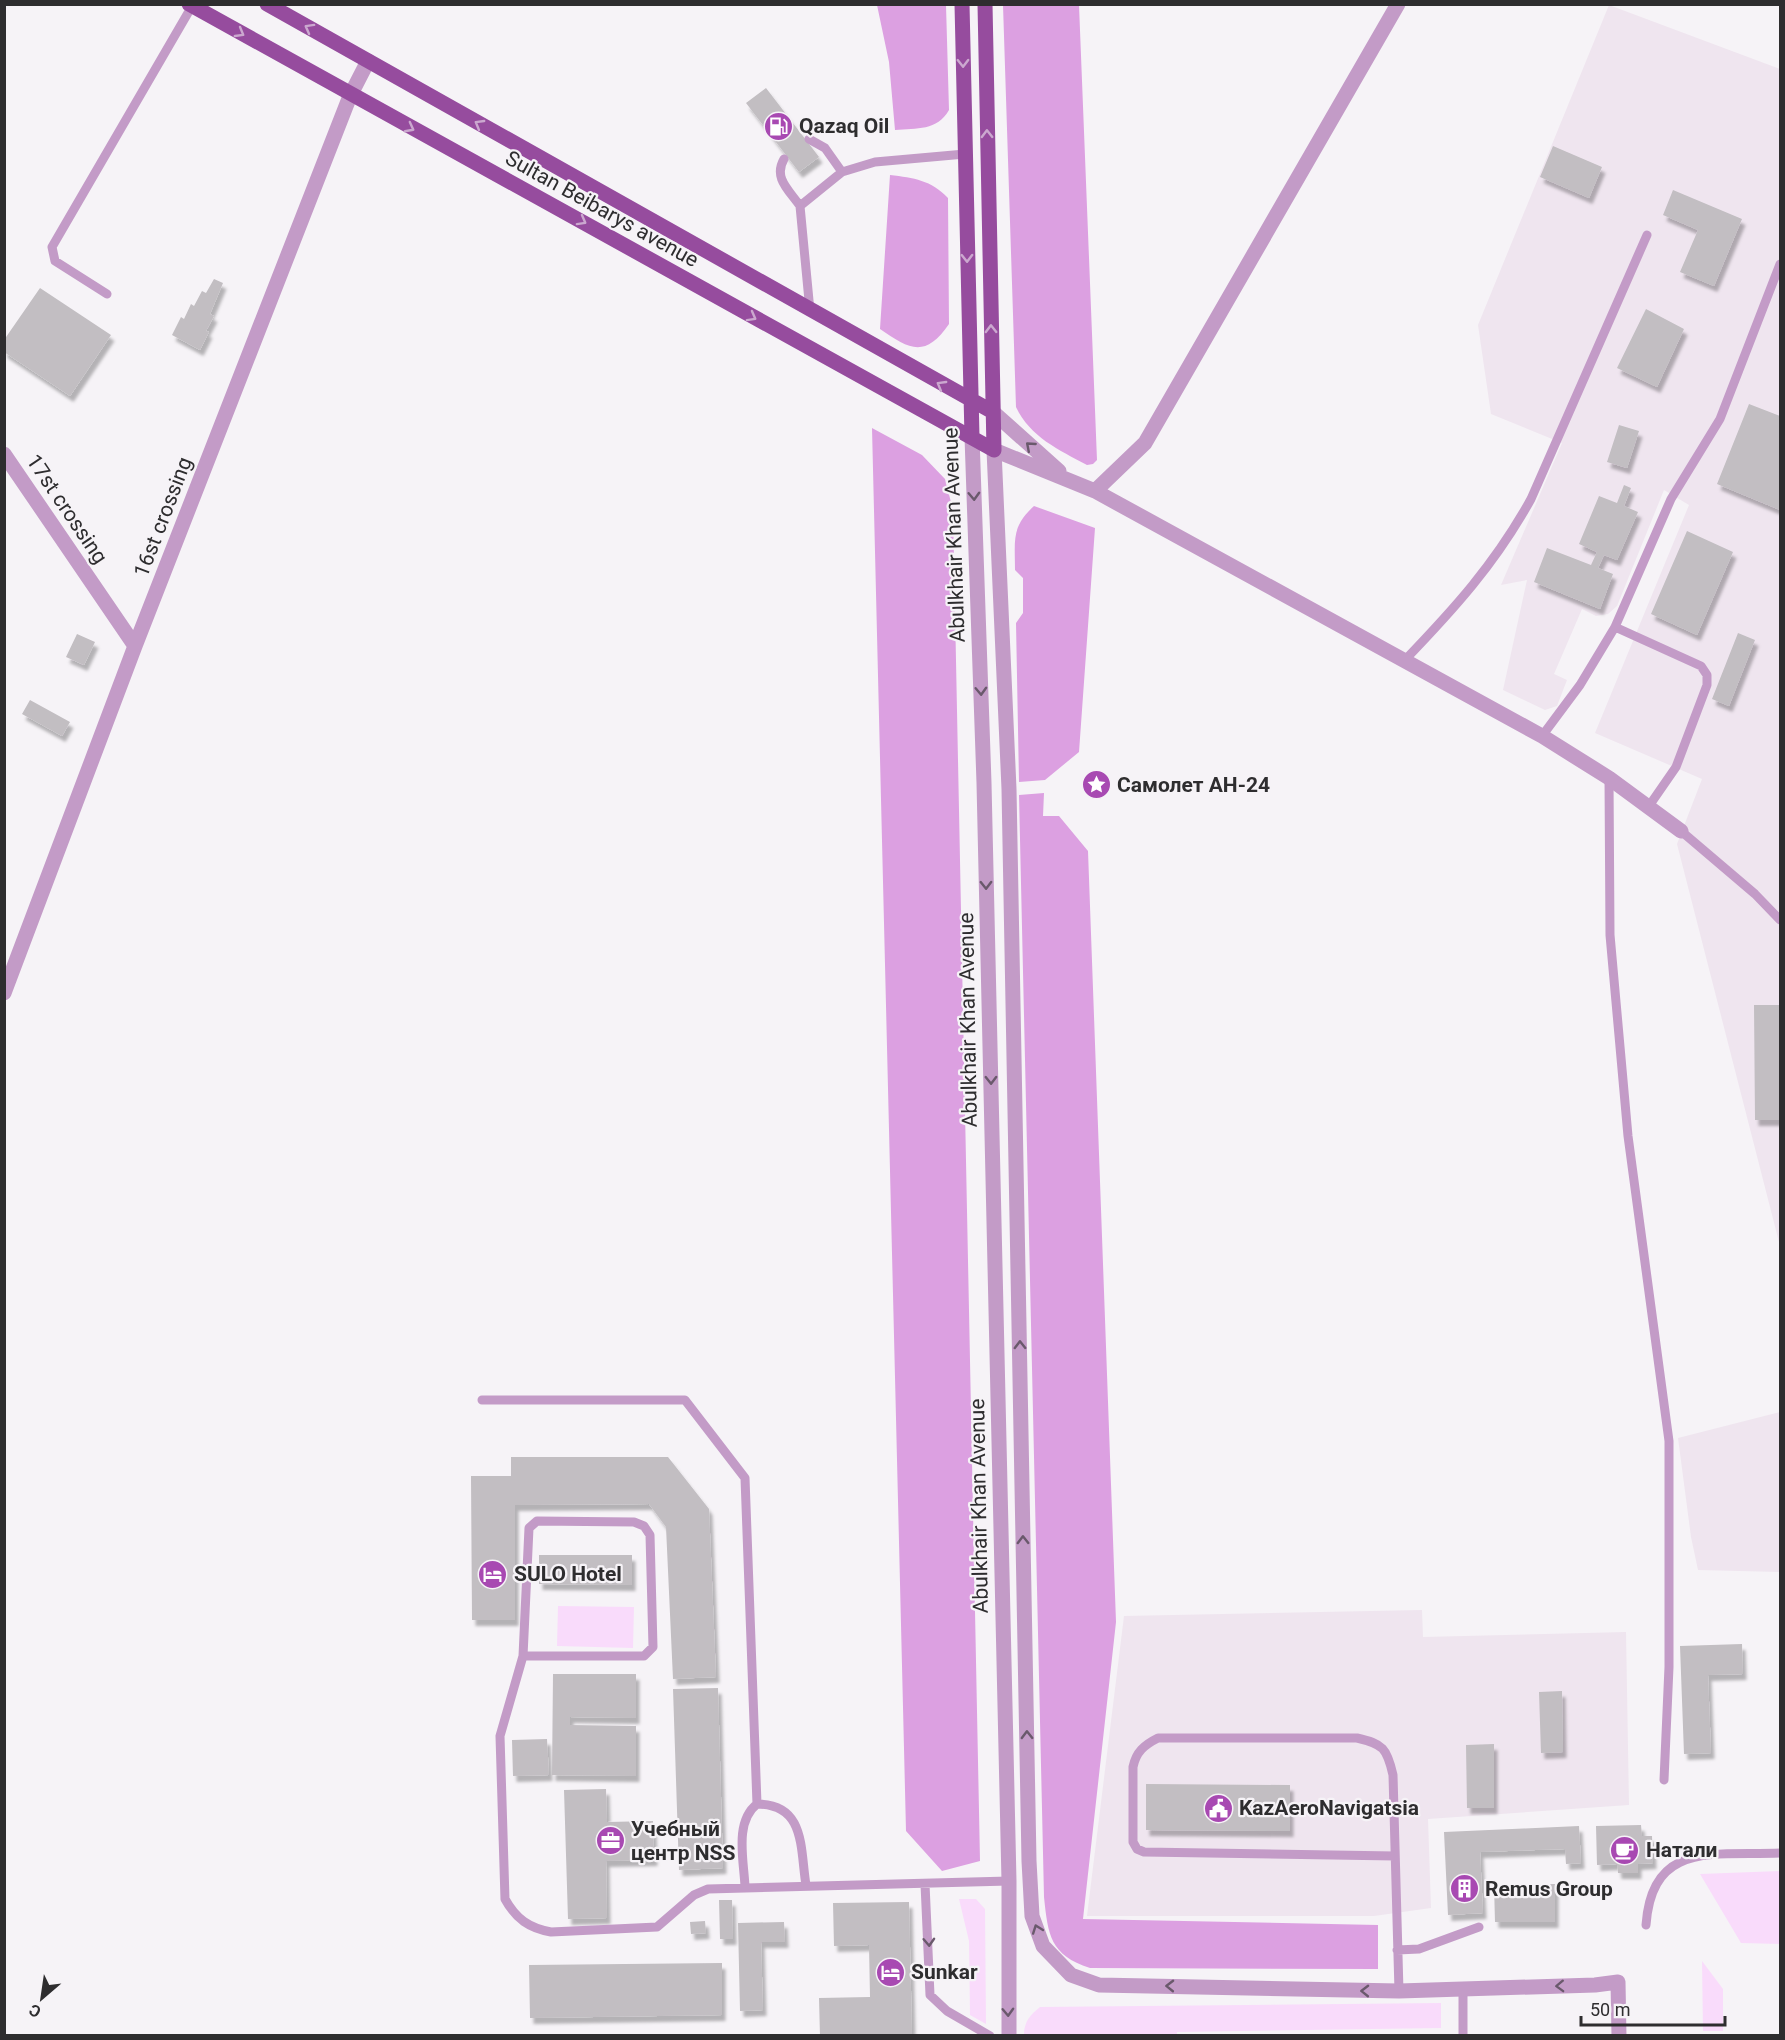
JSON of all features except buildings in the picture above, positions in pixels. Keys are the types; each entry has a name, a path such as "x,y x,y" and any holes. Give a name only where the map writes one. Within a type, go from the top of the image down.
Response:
{"main road":[{"name":"Sultan Beibarys avenue","path":"267,4 970,402 993,412"},
{"name":"Abulkhair Khan Avenue","path":"962,4 972,437"},
{"name":"Abulkhair Khan Avenue","path":"984,4 994,450"},
{"name":"Sultan Beibarys avenue","path":"190,5 350,96 525,189 994,450"}],"street":[{"path":"1095,491 1145,443 1398,4"},
{"name":"16st crossing","path":"4,993 135,646 350,96 368,61"},
{"path":"993,412 1068,479"},
{"name":"Abulkhair Khan Avenue","path":"972,437 984,771 1009,1881 1009,2036"},
{"path":"994,450 1095,491 1403,662 1542,736 1609,778 1681,831"},
{"name":"Abulkhair Khan Avenue","path":"994,450 1010,789 1032,1917 1043,1946 1071,1975 1099,1985 1399,1991"},
{"name":"17st crossing","path":"4,454 135,646"},
{"path":"1399,1991 1618,1982 1619,2036"}],"lane":[{"path":"106,294 55,261 52,246 190,5"},
{"path":"809,139 825,148 842,172"},
{"path":"800,206 842,172 875,162 965,154"},
{"path":"784,159 779,167 780,178 800,206 810,311"},
{"path":"1403,662 1462,599 1511,536 1531,499 1647,236"},
{"path":"1542,736 1580,685 1615,627 1671,499 1720,419 1780,264"},
{"path":"1615,627 1701,666 1707,675 1707,685 1676,767 1649,806"},
{"path":"1609,778 1610,935 1628,1136 1669,1441 1671,1588 1664,1780"},
{"path":"1681,831 1755,894 1780,920"},
{"path":"482,1400 685,1400 745,1478 757,1804"},
{"path":"523,1656 644,1656 653,1647 650,1535 644,1526 634,1522 537,1521 529,1528 523,1656 501,1736 505,1899 512,1912 535,1929 551,1932 657,1927 694,1895 708,1889 1009,1881"},
{"path":"1395,1856 1144,1852 1137,1849 1133,1842 1135,1756 1146,1744 1158,1738 1357,1738 1380,1745 1389,1756 1393,1775 1399,1991"},
{"path":"746,1887 743,1823 748,1811 757,1804 774,1804 787,1813 797,1825 806,1886"},
{"path":"1646,1925 1648,1902 1652,1889 1673,1865 1688,1858 1780,1853"},
{"path":"925,1884 930,1995 947,2011 990,2036"},
{"path":"1397,1950 1419,1949 1479,1927"},
{"path":"1463,1989 1463,2036"}],"shaded area":[{"path":"877,5 946,5 949,110 939,122 926,127 895,130 889,62"},
{"path":"1003,5 1079,5 1097,460 1093,464 1087,465 1046,442 1029,427 1016,407"},
{"path":"1609,5 1780,69 1780,1246 1677,844 1702,779 1595,733 1689,505 1664,490 1617,606 1608,614 1596,616 1582,609 1554,674 1567,680 1557,706 1545,710 1503,690 1527,580 1501,585 1562,443 1491,414 1478,325"},
{"path":"890,175 929,184 948,198 949,324 940,335 924,346 916,347 900,342 880,329"},
{"path":"872,428 922,455 945,479 953,510 980,1861 942,1871 906,1831"},
{"path":"1034,506 1095,528 1079,752 1045,780 1019,782 1016,623 1023,613 1023,578 1015,570 1015,542 1021,521"},
{"path":"1044,793 1043,816 1059,816 1088,851 1116,1622 1083,1919 1378,1925 1378,1969 1090,1968 1066,1957 1059,1950 1050,1933 1044,1897 1019,795"},
{"path":"1780,1412 1780,1572 1698,1570 1691,1537 1678,1438"},
{"path":"558,1606 634,1607 633,1648 557,1646"},
{"path":"1422,1610 1423,1637 1626,1632 1629,1805 1428,1819 1431,1908 1374,1916 1087,1916 1124,1616"},
{"path":"1780,1871 1780,1944 1741,1943 1700,1874"},
{"path":"959,1899 976,1899 985,1909 986,2024 970,2015 969,1941"},
{"path":"1702,1961 1723,1989 1723,2031 1703,2031"},
{"path":"1441,2003 1441,2028 1177,2032 1177,2036 1024,2035 1028,2019 1040,2007"}],"place":[{"name":"Qazaq Oil","path":"778,126"},
{"name":"Самолет АН-24","path":"1096,785"},
{"name":"SULO Hotel","path":"493,1574"},
{"name":"KazAeroNavigatsia","path":"1218,1808"},
{"name":"Учебный центр NSS","path":"610,1841"},
{"name":"Натали","path":"1625,1850"},
{"name":"Remus Group","path":"1464,1889"},
{"name":"Sunkar","path":"890,1972"}]}
